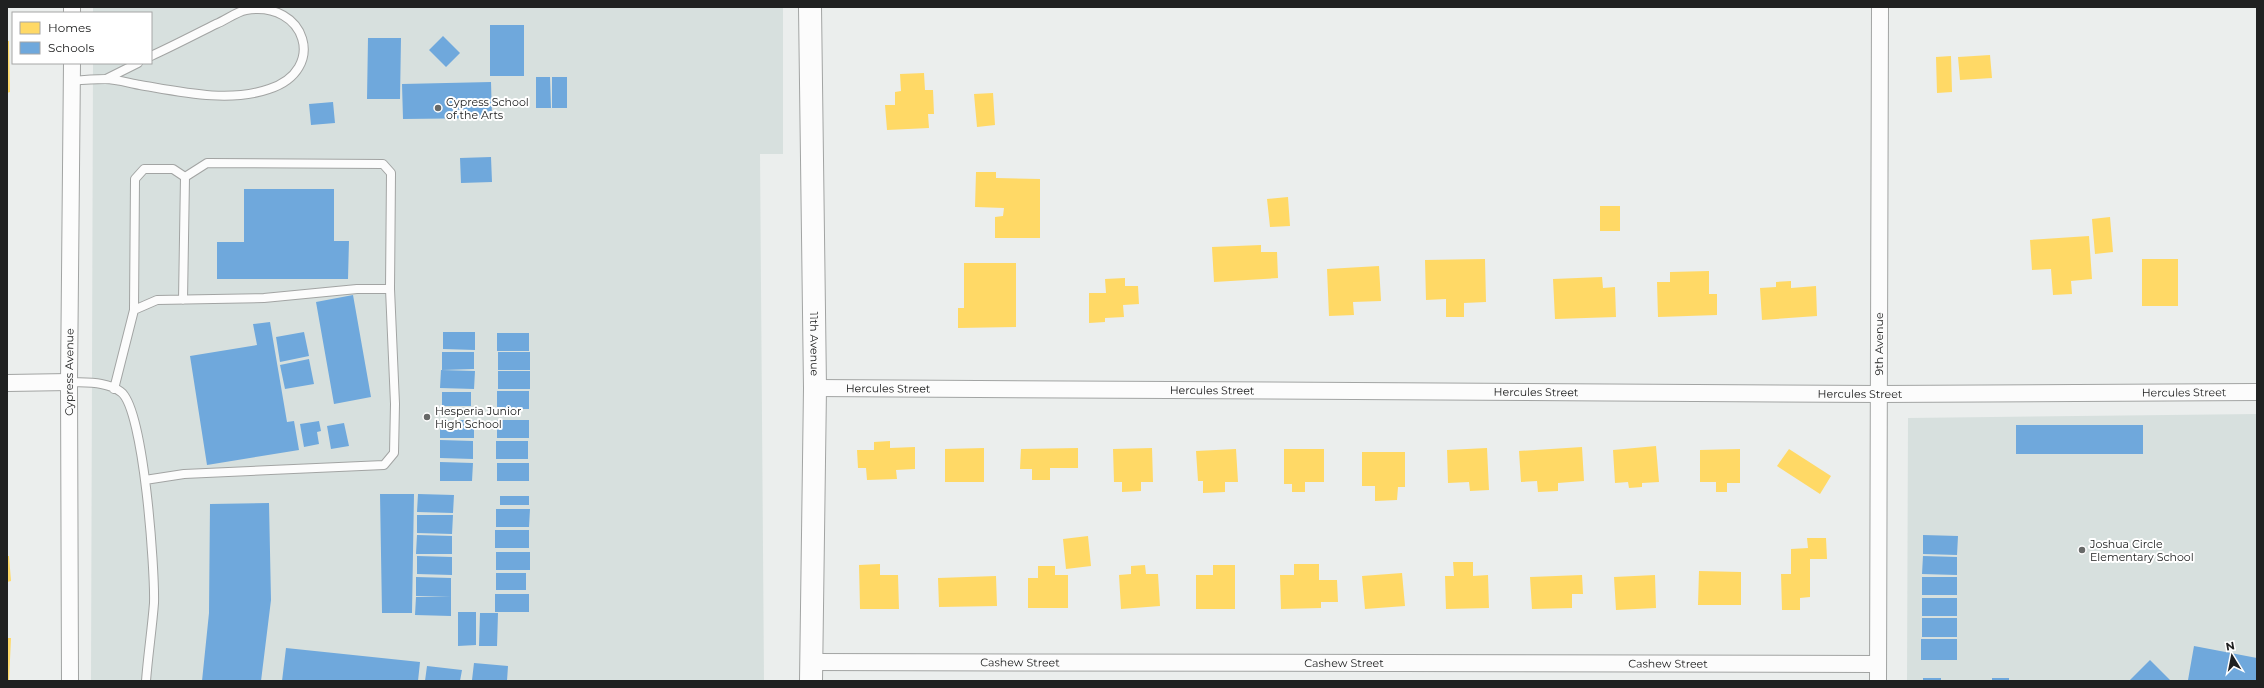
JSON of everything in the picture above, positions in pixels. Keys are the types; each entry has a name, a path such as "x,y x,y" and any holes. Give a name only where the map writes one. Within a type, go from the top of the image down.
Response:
{"main road":[{"name":"11th Avenue","path":"810,7 815,388 811,671"}],"street":[{"name":"9th Avenue","path":"1878,681 1880,7"},
{"name":"Cypress Avenue","path":"70,681 69,382 72,64"},
{"path":"7,383 69,382"},
{"name":"Hercules Street","path":"815,388 1880,394 2257,392"},
{"name":"Cashew Street","path":"811,671 1878,664"}],"lane":[{"path":"71,81 106,79 194,94 240,94 270,89 290,78 300,65 305,48 303,36 292,21 282,14 265,10 246,10 152,56"},
{"path":"106,79 136,64"},
{"path":"145,480 184,474 384,465 394,453 395,404 390,289 391,172 383,164 207,162 184,177"},
{"path":"114,389 134,310 134,179 144,168 173,169 184,177"},
{"path":"183,300 184,177"},
{"path":"134,310 157,300 264,298 357,289 390,289"},
{"path":"69,382 105,384 122,393 132,410 148,503 154,601 146,681"}],"shaded area":[{"name":"Hesperia Junior High School","path":"93,7 783,7 783,154 760,154 764,681 91,681 93,64 152,64 152,12 93,12"},
{"name":"Joshua Circle Elementary School","path":"2257,414 2257,681 1907,681 1908,418"}],"building: Homes":[{"path":"7,41 9,41 10,92 7,93"},
{"path":"1990,55 1992,78 1960,80 1958,57"},
{"path":"1951,56 1952,92 1937,93 1936,57"},
{"path":"924,73 925,90 933,90 934,114 928,114 929,128 887,130 885,105 895,105 895,92 901,91 900,74"},
{"path":"993,93 995,125 977,127 974,94"},
{"path":"976,172 996,172 996,178 1040,179 1040,238 995,238 995,217 1003,216 1004,208 975,207"},
{"path":"1288,197 1290,226 1270,227 1267,199"},
{"path":"1600,206 1620,206 1620,231 1600,231"},
{"path":"2110,217 2113,252 2095,254 2092,219"},
{"path":"2089,236 2092,279 2071,281 2072,294 2053,295 2051,269 2032,270 2030,240"},
{"path":"1261,245 1261,252 1277,252 1278,278 1214,282 1212,247"},
{"path":"1485,259 1486,302 1464,303 1464,317 1446,317 1446,299 1426,300 1425,260"},
{"path":"2142,259 2178,259 2178,306 2142,306"},
{"path":"964,263 1016,263 1016,327 958,328 958,308 964,308"},
{"path":"1379,266 1381,301 1353,302 1354,315 1329,316 1327,269"},
{"path":"1709,271 1709,294 1717,294 1717,315 1658,317 1657,282 1670,282 1670,272"},
{"path":"1602,277 1603,288 1615,287 1616,317 1555,319 1553,279"},
{"path":"1125,278 1125,286 1138,286 1139,304 1123,305 1124,317 1105,318 1105,322 1089,323 1089,293 1106,293 1105,279"},
{"path":"1791,281 1791,288 1816,286 1817,316 1762,320 1760,288 1776,287 1776,282"},
{"path":"890,441 890,448 915,447 915,469 896,470 897,479 867,480 866,468 858,468 857,450 874,450 874,442"},
{"path":"1656,446 1659,482 1642,483 1642,487 1629,488 1628,482 1615,483 1613,450"},
{"path":"1582,447 1584,481 1558,483 1558,491 1538,492 1537,481 1521,482 1519,451"},
{"path":"984,448 984,482 945,482 945,449"},
{"path":"1078,448 1078,468 1050,468 1050,480 1032,480 1032,469 1020,469 1021,449"},
{"path":"1152,448 1153,482 1141,482 1141,491 1122,492 1122,482 1114,482 1113,449"},
{"path":"1487,448 1489,490 1470,491 1469,482 1448,483 1447,450"},
{"path":"1236,449 1238,482 1225,482 1225,492 1203,493 1203,481 1198,481 1196,451"},
{"path":"1284,449 1324,449 1324,482 1305,482 1305,492 1292,492 1292,484 1284,484"},
{"path":"1740,449 1740,483 1727,483 1727,492 1716,492 1716,482 1700,482 1700,450"},
{"path":"1789,449 1831,476 1820,494 1777,466"},
{"path":"1362,452 1405,452 1405,487 1398,487 1397,500 1375,501 1375,486 1362,486"},
{"path":"1088,536 1091,566 1066,569 1063,539"},
{"path":"1807,538 1826,538 1827,559 1810,559 1810,597 1800,598 1800,610 1782,610 1781,574 1791,574 1791,549 1808,548"},
{"path":"7,556 9,556 11,581 7,582"},
{"path":"1453,562 1473,562 1473,576 1488,575 1489,608 1446,609 1445,576 1454,576"},
{"path":"880,564 880,575 898,575 899,609 860,609 859,565"},
{"path":"1294,564 1319,564 1319,580 1337,580 1338,602 1321,602 1321,608 1281,609 1280,575 1294,575"},
{"path":"1145,565 1146,574 1158,574 1160,606 1121,609 1119,575 1131,574 1131,566"},
{"path":"1213,565 1235,565 1235,609 1196,609 1196,575 1213,575"},
{"path":"1038,566 1055,566 1055,575 1068,575 1068,608 1028,608 1028,578 1038,578"},
{"path":"1699,571 1741,572 1741,605 1698,605"},
{"path":"1402,573 1405,606 1365,609 1362,576"},
{"path":"1582,575 1583,594 1572,594 1572,608 1532,609 1530,577"},
{"path":"1655,575 1656,608 1616,610 1614,577"},
{"path":"996,576 997,606 939,607 938,578"},
{"path":"7,638 11,638 9,681 7,681"}],"building: Schools":[{"path":"490,25 524,25 524,76 490,76"},
{"path":"443,36 460,53 446,67 429,50"},
{"path":"368,38 401,38 400,99 367,99"},
{"path":"536,77 550,77 551,108 536,108"},
{"path":"552,77 567,77 567,108 552,108"},
{"path":"491,82 492,118 403,119 402,84"},
{"path":"333,102 335,123 311,125 309,104"},
{"path":"491,157 492,182 461,183 460,158"},
{"path":"244,189 334,189 334,241 349,241 348,279 217,279 217,242 244,242"},
{"path":"353,295 371,397 334,404 316,302"},
{"path":"270,322 287,422 294,421 299,450 207,465 190,356 257,345 253,324"},
{"path":"304,332 309,356 280,362 276,337"},
{"path":"443,332 475,332 475,350 443,349"},
{"path":"497,333 529,333 529,351 497,351"},
{"path":"442,352 474,352 474,369 442,370"},
{"path":"498,352 530,352 530,370 498,370"},
{"path":"309,359 314,384 285,389 280,365"},
{"path":"441,370 475,371 474,389 440,388"},
{"path":"498,371 530,371 530,389 498,389"},
{"path":"497,391 529,391 529,409 497,409"},
{"path":"442,392 471,392 471,406 442,406"},
{"path":"440,420 474,420 474,438 440,438"},
{"path":"497,420 529,420 529,438 497,438"},
{"path":"319,421 321,431 317,432 319,444 304,447 300,424"},
{"path":"344,423 349,446 331,449 327,426"},
{"path":"2016,425 2143,425 2143,454 2016,454"},
{"path":"440,440 473,441 473,459 440,458"},
{"path":"496,441 528,441 528,459 496,459"},
{"path":"440,462 473,463 472,481 440,481"},
{"path":"497,463 529,463 529,481 497,481"},
{"path":"380,494 414,494 412,613 382,613"},
{"path":"418,494 454,495 453,513 417,512"},
{"path":"500,496 529,496 529,505 500,505"},
{"path":"269,503 271,600 261,681 202,681 209,613 210,504"},
{"path":"496,509 530,509 529,527 496,527"},
{"path":"417,515 453,515 452,534 417,533"},
{"path":"495,530 529,530 529,548 495,548"},
{"path":"417,535 452,536 452,554 416,554"},
{"path":"1923,535 1958,536 1957,555 1923,554"},
{"path":"496,552 530,552 530,570 496,570"},
{"path":"417,556 452,557 452,575 417,574"},
{"path":"1923,556 1957,557 1957,575 1922,574"},
{"path":"496,573 526,573 526,590 496,590"},
{"path":"416,577 451,578 451,597 416,596"},
{"path":"1922,577 1957,577 1957,595 1922,595"},
{"path":"495,594 529,594 529,612 495,612"},
{"path":"416,597 451,597 451,616 415,615"},
{"path":"1922,598 1957,598 1957,616 1922,616"},
{"path":"458,612 476,612 476,645 458,646"},
{"path":"480,613 498,613 497,646 479,646"},
{"path":"1922,618 1957,618 1957,637 1922,637"},
{"path":"1921,639 1957,639 1957,660 1921,660"},
{"path":"2194,646 2257,658 2257,681 2188,680"},
{"path":"286,648 420,662 418,681 282,681"},
{"path":"2150,660 2171,681 2129,681"},
{"path":"474,663 508,666 507,681 472,680"},
{"path":"427,666 462,670 460,681 425,681"},
{"path":"1923,678 1941,678 1941,681 1923,681"},
{"path":"1992,678 2009,678 2009,681 1992,681"}],"place":[{"name":"Cypress School of the Arts","path":"438,108"},
{"name":"Hesperia Junior High School","path":"427,417"},
{"name":"Joshua Circle Elementary School","path":"2082,550"}]}
